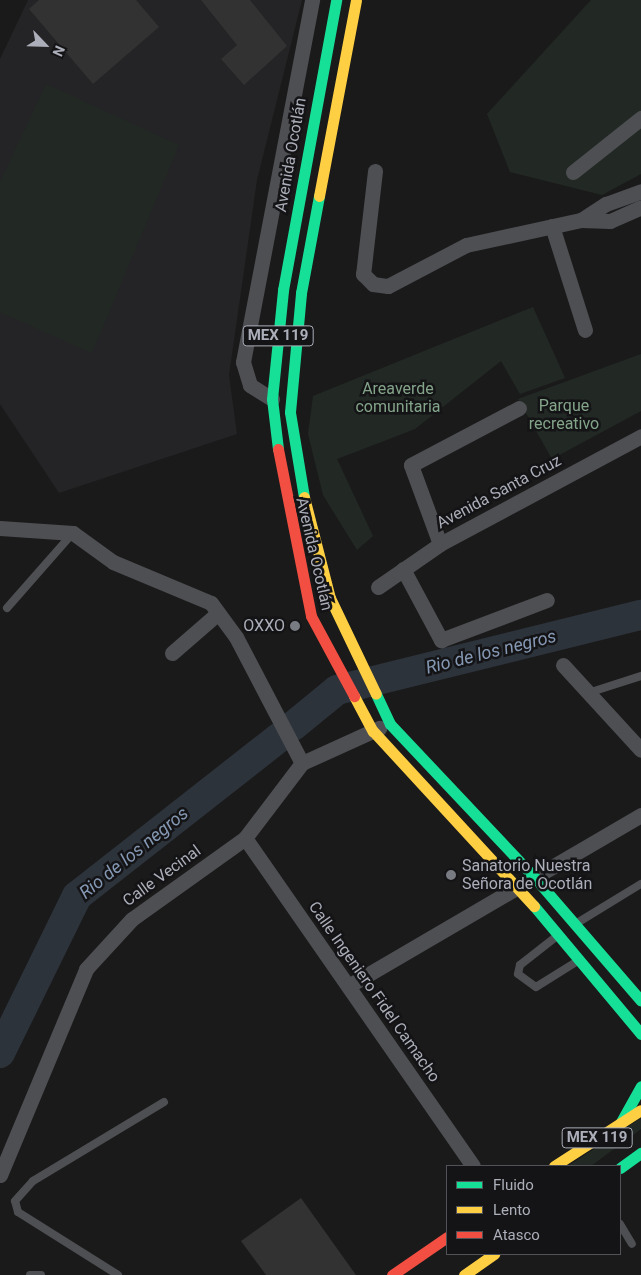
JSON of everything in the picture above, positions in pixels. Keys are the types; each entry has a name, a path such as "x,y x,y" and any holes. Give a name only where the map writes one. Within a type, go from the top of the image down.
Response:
{"main road":[{"name":"Avenida Ocotlán","path":"336,0 283,290 272,400 283,490 311,616 354,702 373,731 518,887 641,1034"},
{"name":"Avenida Ocotlán","path":"356,0 301,293 290,412 298,475 330,598 390,724 535,878 641,1001"},
{"path":"621,1122 641,1086"},
{"name":"MEX 119","path":"556,1165 641,1110"},
{"name":"MEX 119","path":"621,1167 641,1153"},
{"path":"392,1275 446,1238"},
{"path":"464,1275 493,1255"}],"street":[{"path":"272,400 250,385 243,362 312,0"},
{"path":"573,172 641,118"},
{"path":"375,172 363,274 373,284 388,286 466,245 581,220 610,221 641,207"},
{"path":"581,220 614,201 641,191"},
{"path":"614,201 620,217"},
{"path":"552,226 586,330"},
{"path":"440,544 411,465 519,408"},
{"name":"Avenida Santa Cruz","path":"378,587 440,544 641,436"},
{"path":"0,528 73,533 113,562 185,590 211,603 236,637 302,763"},
{"path":"403,569 441,640 547,600"},
{"path":"172,654 218,613"},
{"path":"563,665 641,750"},
{"name":"Calle Vecinal","path":"0,1175 86,969 132,918 245,838 302,763 390,724"},
{"path":"350,985 641,815"},
{"name":"Calle Ingeniero Fidel Camacho","path":"245,838 350,985 473,1165"}],"lane":[{"path":"6,608 73,533"},
{"path":"588,693 641,676"},
{"path":"575,925 641,884"},
{"path":"558,935 520,965 518,974 525,983 536,987 579,960"},
{"path":"118,1275 18,1212 15,1201 33,1181 164,1102"},
{"path":"621,1226 632,1244"},
{"path":"30,1275 41,1275"}],"shaded area":[{"path":"28,0 302,0 257,180 229,375 237,434 59,493 0,404 0,59"}],"green space":[{"path":"591,0 641,0 641,174 602,195 510,172 487,114"},
{"path":"46,84 179,145 92,353 0,312 0,182"},
{"name":"Areaverde comunitaria","path":"533,307 565,378 520,394 501,361 415,429 337,459 373,536 357,550 323,495 308,434 313,396"},
{"name":"Parque recreativo","path":"641,354 641,411 552,459 518,399"},
{"path":"641,1118 641,1129 592,1165 570,1165"}],"building":[{"path":"39,0 136,0 159,27 93,84 29,9"},
{"path":"201,0 250,0 287,46 244,85 221,59 237,45"},
{"path":"301,1198 356,1275 266,1275 241,1241"}],"waterway":[{"name":"Rio de los negros","path":"293,726 337,690 641,615"},
{"name":"Rio de los negros","path":"0,1053 77,896 280,737"}],"traffic: fast":[{"path":"278,449 272,399 283,290 336,0"},
{"path":"304,497 290,412 301,293 319,196"},
{"path":"376,694 390,724 535,878 641,1001"},
{"path":"534,906 641,1034"},
{"path":"621,1122 641,1086"},
{"path":"621,1167 641,1153"}],"traffic: slow":[{"path":"319,196 356,0"},
{"path":"304,497 330,598 376,694"},
{"path":"354,696 373,731 534,906"},
{"path":"556,1165 641,1110"},
{"path":"464,1275 493,1255"}],"traffic: jam":[{"path":"278,449 311,616 354,696"},
{"path":"392,1275 446,1238"}],"place":[{"name":"OXXO","path":"295,626"},
{"name":"Sanatorio Nuestra Señora de Ocotlán","path":"451,875"}]}
